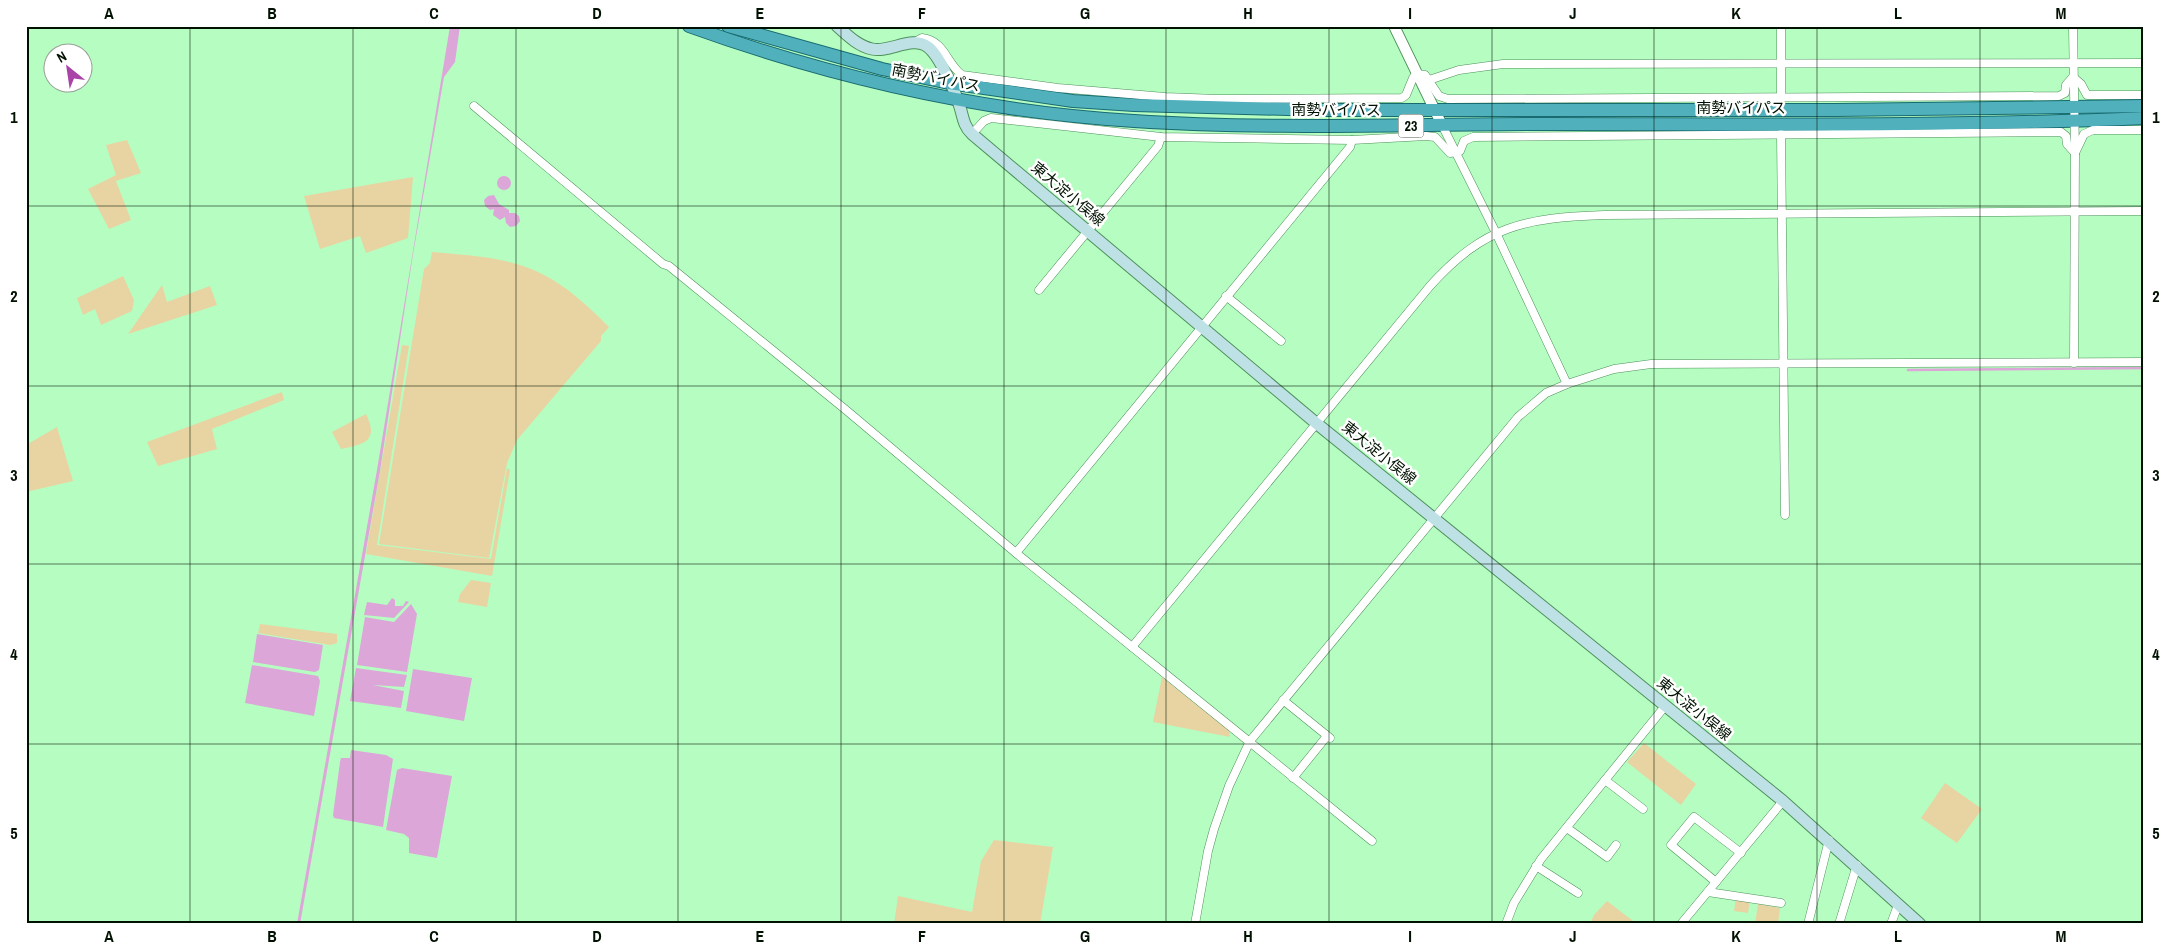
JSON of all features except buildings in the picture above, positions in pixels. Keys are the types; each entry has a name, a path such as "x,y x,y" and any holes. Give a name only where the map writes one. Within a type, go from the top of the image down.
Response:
{"highway":[{"name":"南勢バイパス","path":"689,26 772,55 845,76 958,100 1073,116 1135,122 1237,126 2073,122 2144,118"},
{"name":"南勢バイパス","path":"728,26 882,69 950,83 1073,101 1134,105 1229,109 1434,110 1835,110 2144,106"}],"main road":[{"path":"837,26 854,41 870,49 889,49 915,42"},
{"name":"東大淀小俣線","path":"915,42 926,45 932,51 958,100 965,125 972,134 1316,423 1783,801 1857,865 1920,924"}],"street":[{"path":"1394,26 1496,233 1567,384"},
{"path":"1781,96 1782,26"},
{"path":"2073,26 2073,122 2075,153 2074,363"},
{"path":"915,42 922,38 936,43 947,56 955,70 962,75 1058,88 1156,96 1218,99 1402,98 1406,95 1416,74"},
{"path":"1429,80 1459,70 1503,64 1781,62 2144,63"},
{"path":"1416,74 1425,75 1439,96 1448,99 2059,96 2065,93 2066,85 2073,77"},
{"path":"2073,77 2081,84 2087,95 2144,95"},
{"path":"474,106 664,264 669,266 824,391 1016,553 1372,841"},
{"path":"972,134 984,121 991,118 1161,137 1352,140 1426,136 1435,137 1447,151 1456,153 1460,151 1464,141 1473,137 2061,132 2066,136 2067,144 2075,153"},
{"path":"2075,153 2084,134 2093,130 2144,130"},
{"path":"1781,134 1785,515"},
{"path":"1038,290 1158,146 1161,137"},
{"path":"1016,553 1350,147 1352,140"},
{"path":"1132,646 1448,265 1496,233 1519,223 1552,217 1782,213 2144,211"},
{"path":"1226,296 1281,341"},
{"path":"1195,924 1208,851 1214,829 1250,741 1435,518 1492,446 1518,417 1546,394 1567,384 1614,370 1651,364 2144,362"},
{"path":"1283,700 1328,737 1293,778"},
{"path":"1506,924 1514,903 1536,866 1666,705"},
{"path":"1605,780 1643,809"},
{"path":"1681,924 1783,801"},
{"path":"1716,882 1671,846 1694,817 1741,853"},
{"path":"1567,828 1607,857 1616,845"},
{"path":"1808,924 1829,840"},
{"path":"1839,924 1857,865"},
{"path":"1536,866 1578,893"},
{"path":"1708,892 1781,903"},
{"path":"1891,924 1898,905"}],"shaded area":[{"path":"450,26 460,26 455,62 444,77 413,254 380,471 300,924 297,924 377,470"},
{"path":"127,140 141,173 116,181 131,220 109,229 88,189 116,175 106,145"},
{"path":"501,176 507,176 511,183 507,190 501,190 497,186 497,180"},
{"path":"413,177 408,238 366,253 360,236 320,249 304,196"},
{"path":"494,195 499,204 509,210 509,213 515,213 519,216 520,221 516,226 510,227 506,223 505,217 500,220 493,215 494,209 490,210 485,206 484,200 488,196"},
{"path":"432,252 487,258 529,268 567,289 609,327 601,336 601,341 517,440 507,463 489,558 379,544 424,269 430,263"},
{"path":"123,276 134,300 132,311 101,325 95,309 83,315 77,298"},
{"path":"162,285 167,302 210,286 217,305 128,334"},
{"path":"402,345 409,346 377,545 491,559 507,468 510,470 492,576 366,554"},
{"path":"282,392 284,400 212,429 217,449 158,466 147,442"},
{"path":"366,414 370,423 370,436 363,443 341,449 332,432"},
{"path":"57,427 73,481 26,492 26,445"},
{"path":"471,580 491,583 487,607 458,602 460,594"},
{"path":"392,598 395,600 395,606 403,606 406,601 409,602 394,618 364,615 367,602 387,605"},
{"path":"411,604 417,614 407,672 357,665 365,617 394,622"},
{"path":"260,624 337,634 337,643 330,645 258,633"},
{"path":"257,634 323,645 319,670 315,672 253,662"},
{"path":"252,665 318,676 320,681 314,716 245,703"},
{"path":"356,668 407,675 404,687 373,685 404,691 401,708 350,701"},
{"path":"413,669 472,678 464,721 406,711"},
{"path":"1162,677 1229,730 1230,737 1153,722"},
{"path":"1644,743 1696,784 1681,805 1627,762"},
{"path":"351,750 386,755 393,759 383,827 334,818 341,758 350,758"},
{"path":"402,768 452,776 437,858 409,853 409,838 404,834 386,830 397,770"},
{"path":"1945,783 1982,809 1957,843 1921,818"},
{"path":"994,840 1053,847 1040,924 894,924 898,896 972,912 981,861"},
{"path":"1736,898 1750,900 1748,913 1734,911"},
{"path":"1607,901 1637,924 1590,924 1594,915"},
{"path":"1758,904 1780,908 1778,924 1755,924"}],"waterway":[{"path":"1908,370 2144,368"}]}
